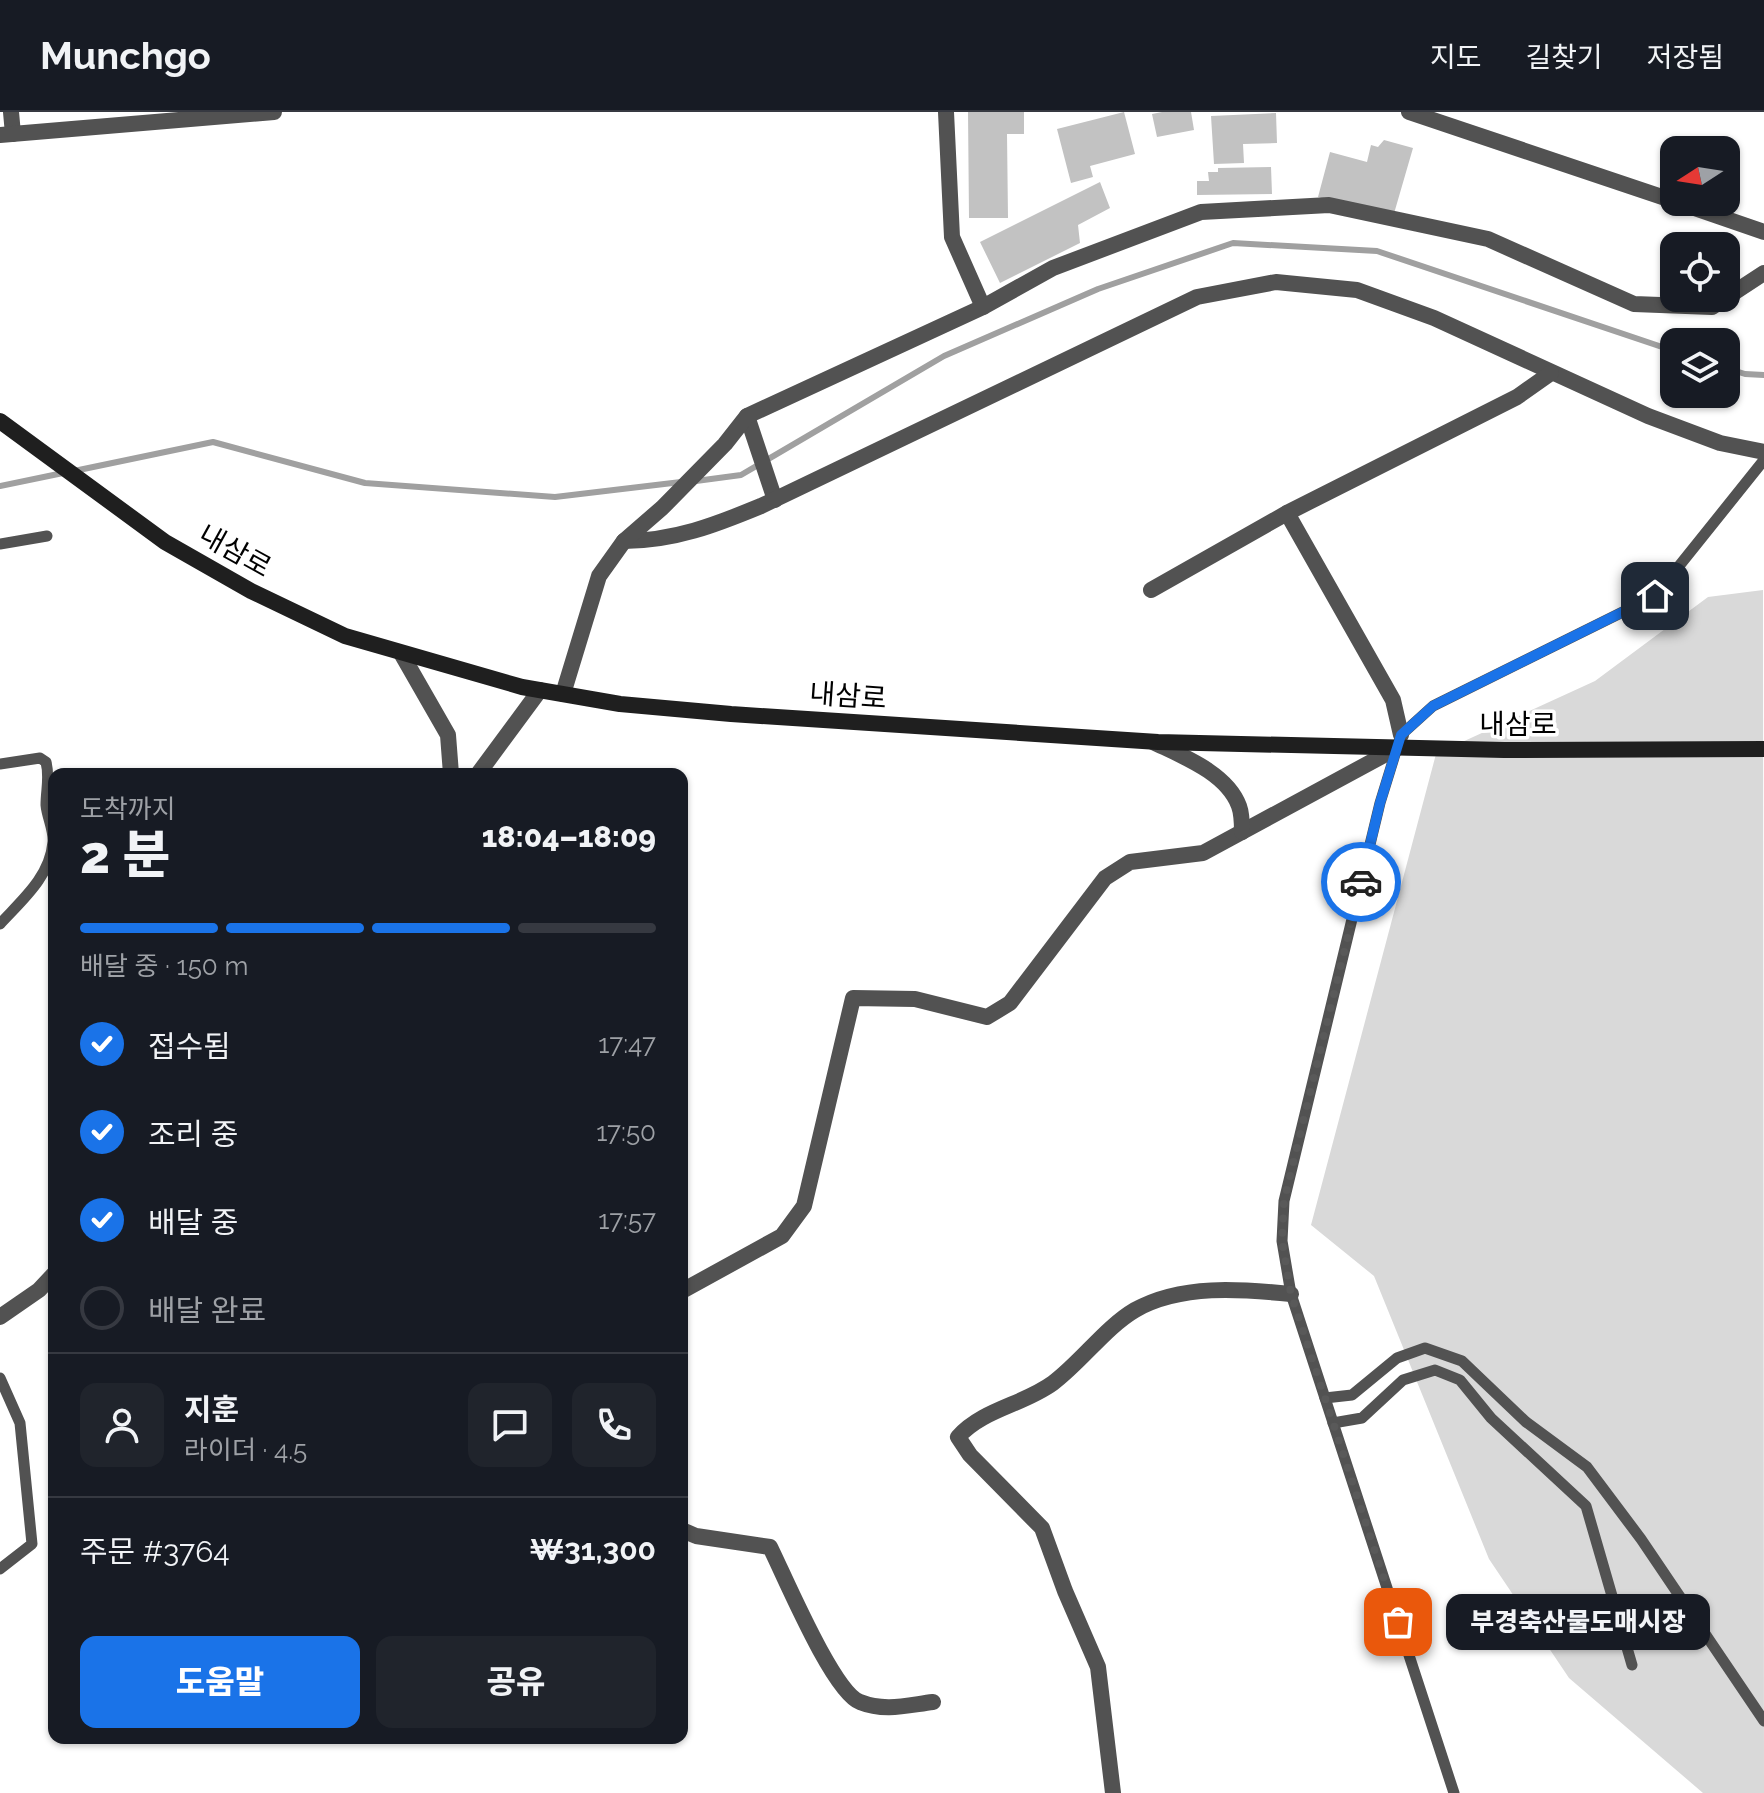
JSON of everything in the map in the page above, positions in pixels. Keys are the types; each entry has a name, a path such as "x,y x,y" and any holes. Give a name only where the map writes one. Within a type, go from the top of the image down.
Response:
{"main road":[{"name":"내삼로","path":"0,421 165,542 251,591 345,636 540,690 620,704 731,714 1153,742 1399,741 1764,749"}],"street":[{"path":"11,112 6,134 274,112"},
{"path":"946,112 952,237 983,307"},
{"path":"1409,112 1660,196"},
{"path":"563,694 599,576 624,541 749,422 983,307 1053,268 1150,229 1201,212 1329,205 1488,239 1634,304 1712,307 1764,273"},
{"path":"1719,216 1764,232"},
{"path":"624,541 658,541 705,529 775,500 1197,297 1276,282 1357,290 1434,318 1648,416 1720,443 1764,452"},
{"path":"1151,590 1287,513 1517,397 1551,373"},
{"path":"749,422 775,500"},
{"path":"688,1288 782,1236 804,1206 853,998 915,999 987,1017 1010,1003 1105,878 1130,862 1203,853 1399,741 1393,700 1287,513"},
{"path":"401,653 448,735 451,768"},
{"path":"482,768 540,690"},
{"path":"1153,742 1201,765 1231,792 1240,807 1242,832"},
{"path":"0,1317 48,1280"},
{"path":"1113,1793 1098,1667 1042,1528 970,1455 958,1437 971,1423 1051,1384 1134,1310 1170,1297 1234,1288 1291,1294"},
{"path":"688,1533 770,1547 836,1680 856,1701 883,1709 933,1702"}],"lane":[{"path":"1454,1793 1291,1294 1282,1241 1284,1201 1380,803 1399,741 1433,706 1655,596 1764,460"},
{"path":"0,544 47,536"},
{"path":"0,764 40,758 46,762 48,771"},
{"path":"48,794 48,818"},
{"path":"0,924 29,894 48,858"},
{"path":"1325,1398 1352,1395 1397,1358 1425,1348 1462,1361 1526,1422 1587,1467 1641,1539 1764,1721"},
{"path":"1333,1423 1362,1418 1403,1380 1435,1370 1460,1380 1491,1418 1586,1506 1632,1665"},
{"path":"0,1378 20,1423 32,1544 0,1569"}],"shaded area":[{"path":"1763,590 1764,1793 1703,1793 1569,1678 1489,1559 1374,1276 1311,1225 1436,754 1595,681 1708,597"}],"building":[{"path":"968,112 1024,112 1024,134 1007,134 1008,218 969,218"},
{"path":"1124,112 1135,154 1090,166 1093,177 1071,183 1057,129"},
{"path":"1191,112 1194,130 1157,137 1152,114"},
{"path":"1276,113 1277,143 1243,144 1244,163 1214,164 1211,116"},
{"path":"1384,140 1413,148 1393,217 1318,197 1330,152 1367,162 1371,145 1378,147"},
{"path":"1271,167 1272,194 1197,195 1197,181 1209,181 1208,172 1218,172 1218,168"},
{"path":"1100,182 1110,208 1078,225 1080,243 1000,283 980,242"}],"waterway":[{"path":"696,481 741,475 944,356 1098,289 1233,243 1377,251 1660,346"},
{"path":"1740,372 1764,375"},
{"path":"74,471 213,442 365,483 555,497 681,482"},
{"path":"0,486 63,473"}],"way so far":[{"path":"1361,882 1284,1201 1282,1241 1291,1294 1398,1622"}],"place":[{"name":"부경축산물도매시장","path":"1398,1622"}],"route":[{"path":"1361,882 1380,803 1401,735 1433,706 1655,596"}]}
